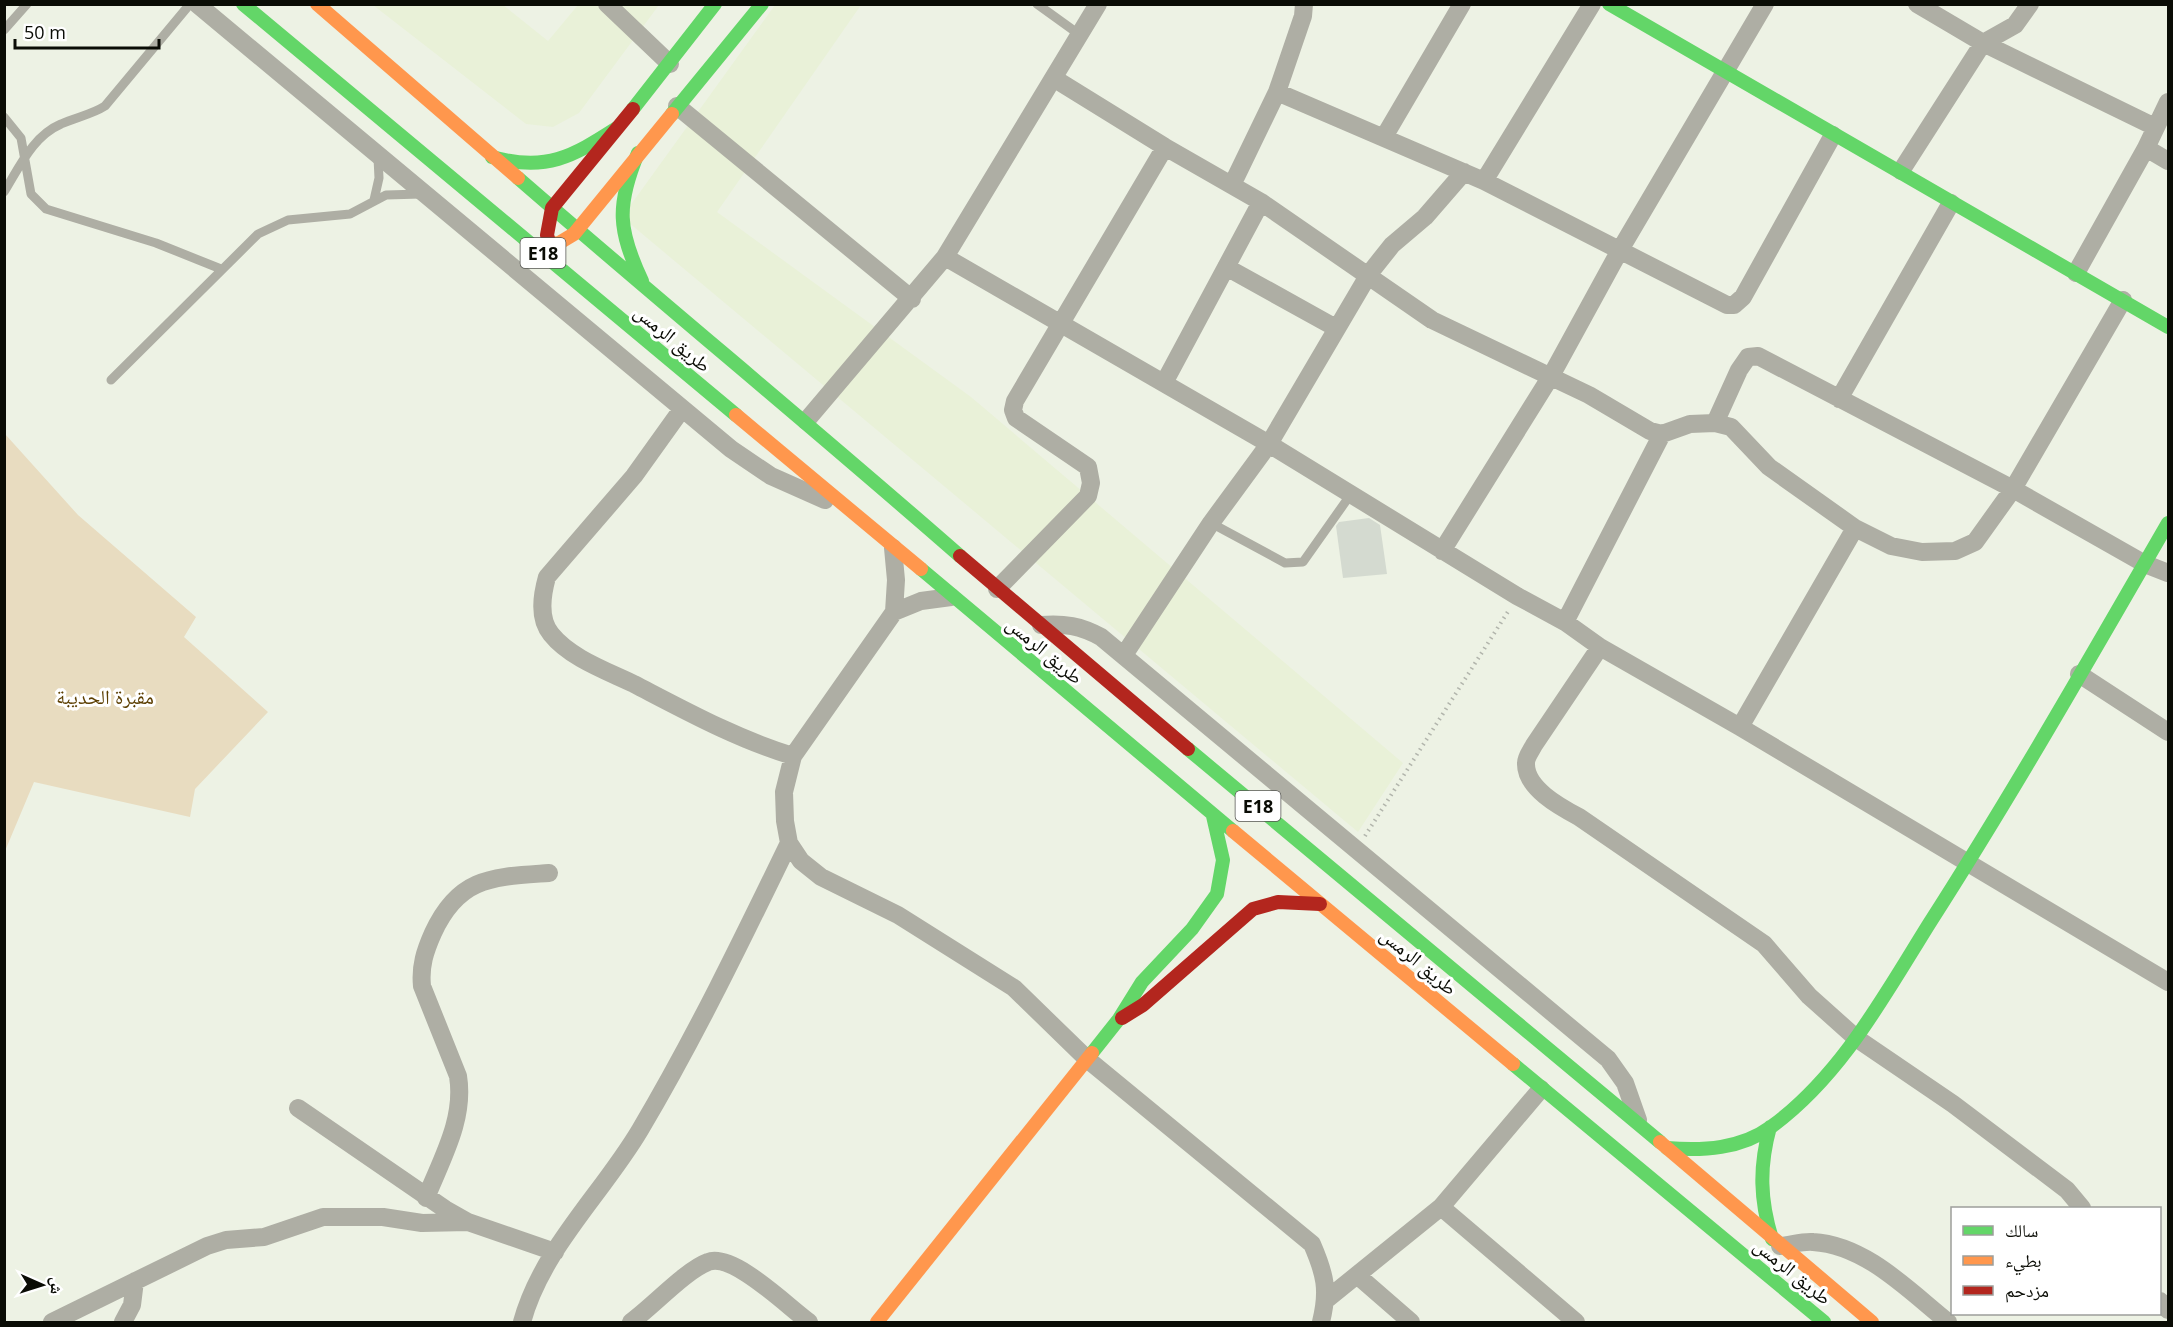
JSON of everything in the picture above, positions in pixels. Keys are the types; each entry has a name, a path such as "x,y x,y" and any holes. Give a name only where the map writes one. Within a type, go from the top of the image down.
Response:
{"main road":[{"name":"طريق الرمس","path":"243,4 542,246 558,266 951,597 1824,1323"},
{"name":"طريق الرمس","path":"317,4 645,288 806,420 997,589 1640,1125 1872,1323"},
{"path":"542,246 552,208 670,64 715,4"},
{"path":"542,246 567,238 577,230 676,106 762,4"},
{"path":"1609,4 1724,73 1901,171 1952,203 2169,327"},
{"path":"492,157 522,165 554,163 583,151 617,128"},
{"path":"638,153 624,185 620,222 624,240 645,288"},
{"path":"1667,1148 1694,1151 1721,1148 1746,1140 1770,1127 1814,1087 1856,1038 1968,864 2169,523"},
{"path":"877,1323 1119,1019 1131,994 1215,898 1220,886 1223,862 1213,816"},
{"path":"1119,1019 1143,1005 1252,909 1278,902 1320,904"},
{"path":"1770,1127 1762,1155 1759,1183 1763,1212 1776,1243"}],"street":[{"path":"197,4 731,449 771,476 817,498 841,504"},
{"path":"607,4 670,64"},
{"path":"806,420 912,299 945,257 1098,4"},
{"path":"1232,185 1277,92 1303,16 1304,4"},
{"path":"1384,137 1462,4"},
{"path":"1484,181 1592,4"},
{"path":"1442,550 1551,376 1620,250 1765,4"},
{"path":"1917,4 1983,43 2155,127"},
{"path":"1901,171 1983,43 2015,25 2030,4"},
{"path":"1055,78 1165,147 1262,202 1369,274 1432,320 1589,394 1642,427 1662,434 1690,424 1715,423 1731,427 1769,467 1855,528 1892,546 1922,552 1955,550 1975,542 2013,489 2123,300"},
{"path":"1277,92 1484,181 1714,299 1734,305 1743,297 1833,135"},
{"path":"2076,273 2169,102"},
{"path":"676,106 912,299"},
{"path":"997,589 1088,496 1091,483 1089,467 1016,418 1013,410 1015,401 1059,323 1165,147"},
{"path":"2146,148 2169,161"},
{"path":"1124,655 1210,522 1269,444 1369,274 1392,245 1425,217 1464,172"},
{"path":"1164,383 1262,202"},
{"path":"1839,399 1952,203"},
{"path":"945,257 1269,444 1517,596 1565,622 1600,647 1740,727 2169,982"},
{"path":"1226,267 1336,328"},
{"path":"1715,423 1739,370 1748,357 1758,356 2013,489 2145,564 2169,573"},
{"path":"682,409 634,476 547,577 542,597 543,615 550,633 591,663 751,744 793,756"},
{"path":"1565,622 1662,434"},
{"path":"1740,727 1855,528"},
{"path":"893,548 896,580 894,612 793,756 784,792 784,821 789,843 801,861 821,877 898,915 1014,988 1087,1059 1312,1244 1323,1270 1326,1300 1321,1323"},
{"path":"894,612 921,601 951,597"},
{"path":"1040,625 1070,625 1086,629 1124,655 1357,848 1608,1059 1625,1083 1640,1125"},
{"path":"1600,647 1534,745 1526,761 1528,776 1559,807 1579,817 1764,944 1809,996 1856,1038 1963,1111 2067,1190 2080,1207"},
{"path":"2079,674 2169,732"},
{"path":"522,1323 527,1304 555,1252 639,1131 744,935 789,843"},
{"path":"426,1197 457,1121 460,1091 455,1069 431,1014 422,986 420,970 425,951 452,900 463,890 492,879 549,873"},
{"path":"1326,1300 1441,1207 1541,1089"},
{"path":"298,1108 426,1197 468,1222 555,1252"},
{"path":"1441,1207 1576,1323"},
{"path":"52,1323 207,1246 226,1240 264,1237 323,1217 383,1217 422,1223 468,1222"},
{"path":"1776,1243 1811,1241 1859,1256 1888,1274 1948,1323"},
{"path":"631,1323 694,1270 709,1261 724,1260 740,1269 809,1323"},
{"path":"1358,1276 1411,1323"},
{"path":"123,1323 132,1305 135,1281"}],"lane":[{"path":"4,30 27,4"},
{"path":"4,192 26,155 54,127 95,113 105,106 190,4"},
{"path":"1037,4 1080,34"},
{"path":"4,117 21,138 26,155 27,184 37,203 45,209 145,239 221,269"},
{"path":"374,200 380,178 377,155"},
{"path":"111,380 244,245 272,226 305,217 336,217 350,214 374,200 399,193 424,194"},
{"path":"1210,522 1285,563 1303,562 1351,494"}],"path":[{"path":"1357,848 1517,596"}],"shaded area":[{"path":"373,5 503,5 548,41 578,5 659,5 579,113 553,127 526,124"},
{"path":"775,5 861,5 717,212 971,397 1403,763 1358,832 622,217"}],"green space":[{"name":"مقبرة الحديبة","path":"5,434 78,515 196,617 184,637 268,712 195,789 190,817 34,782 5,851"}],"building":[{"path":"1369,518 1380,525 1387,574 1343,578 1336,526 1339,522"}],"traffic: fast":[{"path":"243,4 736,415"},
{"path":"633,109 715,4"},
{"path":"672,114 762,4"},
{"path":"1609,4 2168,327"},
{"path":"492,157 528,163 558,159 586,147 617,128"},
{"path":"638,153 626,188 623,218 628,247 642,281"},
{"path":"518,178 960,556"},
{"path":"1667,1148 1721,1147 1759,1134 1796,1107 1840,1059 1878,1006 1991,825 2168,523"},
{"path":"921,569 1233,831"},
{"path":"1188,749 1660,1142"},
{"path":"1092,1053 1119,1019 1142,982 1192,929 1217,894 1223,860 1213,816"},
{"path":"1513,1064 1824,1322"},
{"path":"1770,1127 1766,1142 1762,1183 1765,1211 1772,1239"}],"traffic: slow":[{"path":"317,4 518,178"},
{"path":"535,246 559,243 574,234 672,114"},
{"path":"736,415 921,569"},
{"path":"1233,831 1513,1064"},
{"path":"877,1322 1092,1053"},
{"path":"1660,1142 1872,1322"}],"traffic: jam":[{"path":"554,260 547,235 552,208 633,109"},
{"path":"960,556 1188,749"},
{"path":"1122,1018 1143,1005 1253,909 1278,902 1320,904"}]}
